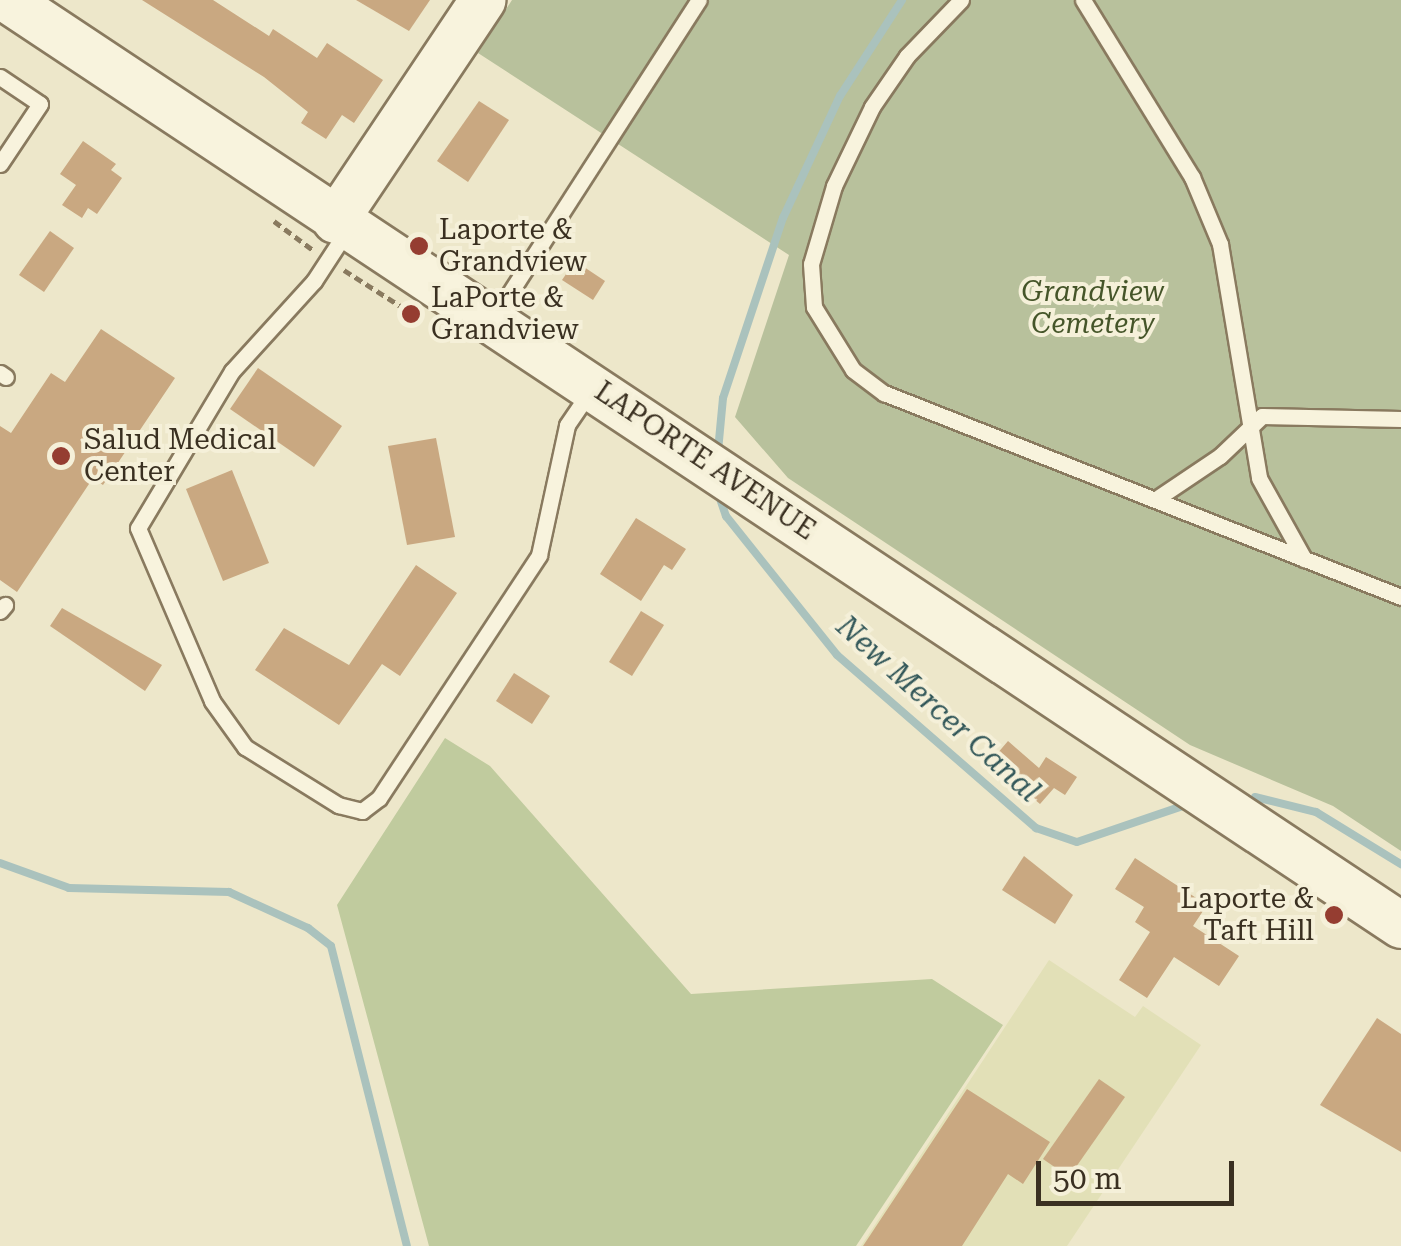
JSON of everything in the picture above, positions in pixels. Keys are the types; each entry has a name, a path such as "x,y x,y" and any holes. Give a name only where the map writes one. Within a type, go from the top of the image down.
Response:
{"street":[{"path":"342,224 482,0"},
{"name":"LAPORTE AVENUE","path":"11,8 593,386 1401,925"}],"lane":[{"path":"492,320 699,0"},
{"path":"961,0 880,94 834,186 811,264 814,307 852,370 884,394 1159,498 1401,597"},
{"path":"1083,0 1192,178 1220,244 1259,478 1304,559"},
{"path":"0,77 40,104 0,164"},
{"path":"342,224 314,281 232,371 138,528 212,701 245,748 338,805 362,811 379,798 538,555 567,426 593,386"},
{"path":"1159,498 1248,428 1275,412 1401,418"}],"shaded area":[{"path":"1049,960 1135,1017 1143,1006 1201,1045 1067,1246 861,1246"}],"green space":[{"name":"Grandview Cemetery","path":"512,0 1401,0 1401,851 1333,806 1190,745 788,478 735,417 789,255 478,53"},
{"path":"445,738 490,766 691,994 932,979 1003,1025 856,1246 429,1246 337,905"}],"building":[{"path":"142,0 213,0 269,36 273,29 317,58 327,43 383,80 354,123 342,115 326,139 301,123 308,112 264,77"},
{"path":"356,0 430,0 409,31"},
{"path":"479,101 509,120 468,182 437,161"},
{"path":"83,141 116,164 111,170 122,178 97,214 88,208 82,218 62,205 76,185 60,174"},
{"path":"50,231 74,248 44,292 19,275"},
{"path":"575,261 605,281 593,300 562,280"},
{"name":"Salud Medical Center","path":"101,329 175,378 103,485 93,478 17,592 0,580 0,426 11,433 51,373 65,382"},
{"path":"258,368 342,426 314,467 230,409"},
{"path":"436,438 455,537 407,545 388,446"},
{"path":"232,470 269,563 223,581 186,489"},
{"path":"636,518 686,549 672,570 664,565 641,601 600,574"},
{"path":"416,565 457,593 400,676 382,664 339,725 255,670 284,628 349,665"},
{"path":"62,608 162,665 145,691 50,626"},
{"path":"641,611 664,625 632,676 609,662"},
{"path":"514,673 550,696 532,724 496,701"},
{"path":"1008,741 1039,768 1046,757 1077,777 1065,795 1054,788 1040,804 990,762"},
{"path":"1024,856 1073,895 1055,924 1002,890"},
{"path":"1135,858 1207,905 1193,926 1239,956 1219,986 1174,957 1147,998 1119,980 1150,932 1135,922 1144,907 1115,889"},
{"path":"1377,1018 1401,1034 1401,1152 1320,1105"},
{"path":"1099,1079 1125,1097 1069,1177 1043,1159"},
{"path":"967,1089 1050,1142 1023,1184 1008,1174 962,1246 863,1246"}],"waterway":[{"name":"New Mercer Canal","path":"718,451 723,398 783,218 840,96 902,0"},
{"name":"New Mercer Canal","path":"717,490 726,516 837,655 1036,828 1077,842 1183,806"},
{"name":"New Mercer Canal","path":"1255,797 1316,812 1401,864"},
{"path":"0,863 69,888 229,892 308,928 331,946 407,1246"}],"place":[{"name":"Laporte & Grandview","path":"419,246"},
{"name":"LaPorte & Grandview","path":"411,314"},
{"name":"Salud Medical Center","path":"61,456"},
{"name":"Laporte & Taft Hill","path":"1334,915"}]}
